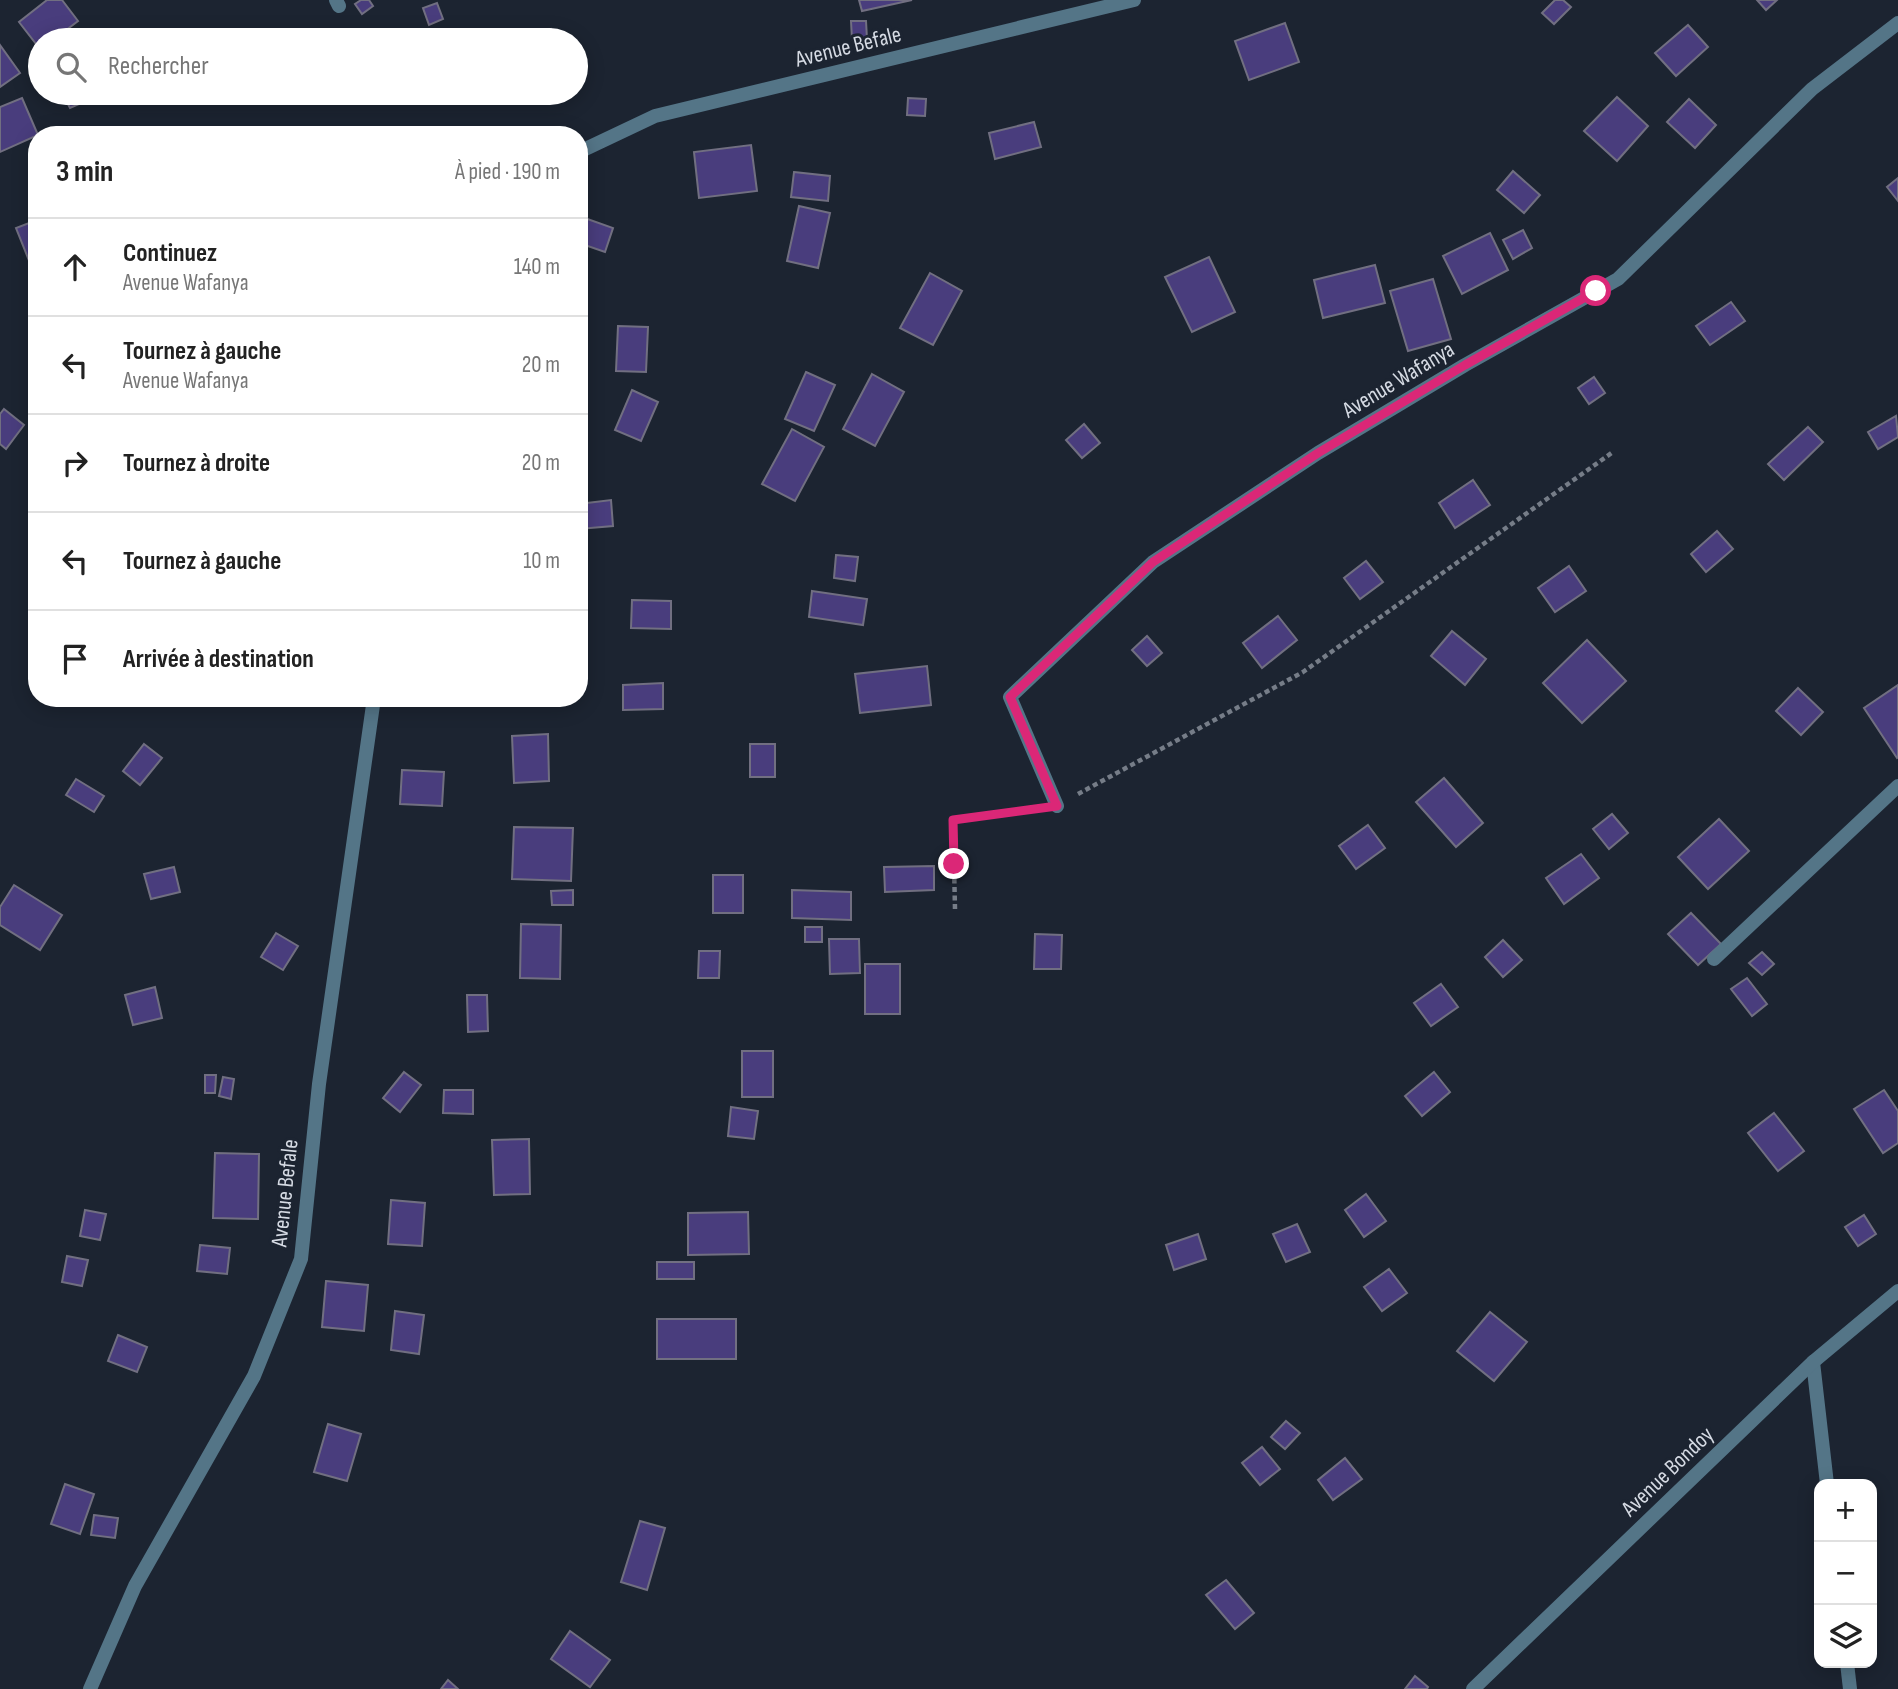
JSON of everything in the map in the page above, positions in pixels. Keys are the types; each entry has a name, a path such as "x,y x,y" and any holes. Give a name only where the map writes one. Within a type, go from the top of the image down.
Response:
{"street":[{"name":"Avenue Befale","path":"588,148 655,116 1134,0"},
{"name":"Avenue Wafanya","path":"1057,806 1010,697 1153,562 1318,453 1465,365 1618,279 1812,89 1898,23"},
{"name":"Avenue Befale","path":"90,1689 135,1586 254,1376 301,1259 318,1084 373,707"},
{"path":"1714,959 1898,786"},
{"name":"Avenue Bondoy","path":"1474,1689 1813,1362 1898,1291"},
{"path":"1813,1362 1826,1479"},
{"path":"1848,1668 1850,1689"}],"path":[{"path":"955,909 953,820 1057,806 1303,673 1613,452"}],"building":[{"path":"47,0 62,0 78,21 69,28 28,28 28,34 19,22"},
{"path":"361,0 369,0 373,6 362,14 355,4"},
{"path":"859,0 912,0 862,11"},
{"path":"1555,0 1563,0 1571,7 1554,24 1542,13"},
{"path":"1757,0 1777,0 1766,10"},
{"path":"437,3 443,19 429,25 423,8"},
{"path":"851,21 866,21 867,39 852,40"},
{"path":"1285,23 1299,62 1249,80 1235,41"},
{"path":"1688,25 1708,47 1676,76 1655,53"},
{"path":"0,45 20,73 0,87"},
{"path":"1617,97 1648,126 1617,161 1584,131"},
{"path":"22,98 34,126 28,126 28,139 0,152 0,107"},
{"path":"908,98 926,99 925,116 907,115"},
{"path":"1689,99 1716,125 1695,148 1667,122"},
{"path":"1034,122 1041,147 995,159 989,133"},
{"path":"751,145 757,191 699,198 694,152"},
{"path":"1513,171 1540,195 1524,213 1497,190"},
{"path":"794,172 830,176 828,201 791,197"},
{"path":"1898,178 1898,201 1887,187"},
{"path":"799,206 830,213 818,268 787,261"},
{"path":"588,219 613,228 605,252 588,246"},
{"path":"28,223 28,258 16,228"},
{"path":"1523,230 1532,248 1513,259 1503,240"},
{"path":"1490,233 1508,270 1462,294 1443,256"},
{"path":"1209,257 1235,312 1192,332 1165,277"},
{"path":"1375,265 1385,303 1323,318 1314,280"},
{"path":"930,273 962,291 933,345 900,328"},
{"path":"1433,279 1451,339 1408,351 1390,291"},
{"path":"1731,302 1745,321 1710,345 1696,326"},
{"path":"618,326 648,327 646,372 616,371"},
{"path":"806,372 835,385 814,431 785,419"},
{"path":"872,374 904,392 875,446 843,429"},
{"path":"1594,377 1605,393 1589,404 1578,388"},
{"path":"632,390 658,402 641,441 615,430"},
{"path":"4,409 24,425 6,449 0,444 0,414"},
{"path":"1896,416 1898,437 1878,449 1868,432"},
{"path":"1084,424 1100,443 1082,458 1066,440"},
{"path":"1808,427 1823,442 1784,480 1768,464"},
{"path":"792,429 824,447 795,501 762,484"},
{"path":"1473,480 1490,505 1455,528 1439,503"},
{"path":"611,500 613,526 588,528 588,503"},
{"path":"1717,531 1733,549 1706,572 1691,554"},
{"path":"836,555 858,557 855,581 834,578"},
{"path":"1366,561 1383,582 1360,599 1344,578"},
{"path":"1569,566 1586,591 1555,612 1538,588"},
{"path":"812,591 867,599 863,625 809,617"},
{"path":"632,600 671,601 671,629 631,628"},
{"path":"1278,616 1297,640 1262,668 1243,643"},
{"path":"1452,631 1486,659 1465,685 1431,656"},
{"path":"1147,636 1162,653 1147,666 1132,650"},
{"path":"1587,640 1626,681 1582,723 1543,683"},
{"path":"927,666 931,705 860,713 855,674"},
{"path":"663,683 663,709 623,710 623,685"},
{"path":"1898,685 1898,757 1897,758 1864,708"},
{"path":"1798,688 1823,712 1801,735 1776,711"},
{"path":"548,734 549,781 514,783 512,736"},
{"path":"144,744 162,758 140,785 123,771"},
{"path":"750,744 775,744 775,777 750,777"},
{"path":"402,770 444,772 442,806 400,804"},
{"path":"1444,778 1483,823 1456,847 1416,802"},
{"path":"76,779 104,796 94,812 66,795"},
{"path":"1612,814 1628,833 1609,849 1593,829"},
{"path":"1719,819 1749,851 1708,889 1678,857"},
{"path":"1368,825 1385,848 1356,869 1339,846"},
{"path":"514,827 573,828 571,881 512,879"},
{"path":"1581,854 1599,878 1564,904 1546,878"},
{"path":"934,866 934,890 885,892 884,867"},
{"path":"174,867 180,892 151,899 144,874"},
{"path":"713,875 743,875 743,913 713,913"},
{"path":"14,885 62,915 40,950 0,925 0,907"},
{"path":"573,890 573,905 552,905 551,891"},
{"path":"792,890 851,892 851,920 792,918"},
{"path":"1691,913 1721,944 1698,965 1668,934"},
{"path":"521,924 561,925 560,979 520,978"},
{"path":"805,927 822,927 822,942 805,942"},
{"path":"276,933 298,946 283,970 261,957"},
{"path":"1035,934 1062,935 1061,969 1034,969"},
{"path":"829,939 859,939 860,973 830,974"},
{"path":"1503,940 1522,960 1503,977 1485,957"},
{"path":"699,951 720,951 719,978 698,978"},
{"path":"1762,952 1774,964 1762,975 1749,963"},
{"path":"865,964 900,964 900,1014 865,1014"},
{"path":"1747,978 1767,1004 1752,1016 1731,989"},
{"path":"1441,984 1458,1007 1431,1026 1414,1003"},
{"path":"155,987 162,1018 133,1025 125,995"},
{"path":"467,995 487,995 488,1031 468,1032"},
{"path":"742,1051 773,1051 773,1097 742,1097"},
{"path":"404,1072 421,1085 400,1112 383,1098"},
{"path":"1434,1072 1450,1092 1422,1116 1405,1096"},
{"path":"205,1075 216,1075 215,1093 205,1093"},
{"path":"223,1077 234,1079 231,1099 219,1096"},
{"path":"444,1090 473,1090 473,1114 443,1113"},
{"path":"1884,1090 1898,1111 1898,1143 1883,1153 1854,1109"},
{"path":"731,1107 758,1111 754,1139 728,1136"},
{"path":"1774,1113 1804,1151 1778,1171 1748,1133"},
{"path":"529,1139 530,1194 494,1195 492,1140"},
{"path":"215,1153 259,1154 258,1219 213,1218"},
{"path":"1366,1194 1386,1221 1364,1237 1345,1210"},
{"path":"391,1200 425,1203 422,1246 388,1244"},
{"path":"85,1210 106,1214 100,1240 80,1236"},
{"path":"748,1212 749,1254 688,1255 688,1213"},
{"path":"1864,1215 1876,1234 1858,1246 1845,1227"},
{"path":"1297,1224 1310,1252 1286,1262 1273,1234"},
{"path":"1198,1234 1206,1259 1174,1270 1166,1245"},
{"path":"200,1245 230,1248 227,1274 197,1271"},
{"path":"67,1256 88,1260 82,1286 62,1282"},
{"path":"657,1262 694,1262 694,1279 657,1279"},
{"path":"1389,1269 1407,1293 1382,1311 1364,1287"},
{"path":"326,1281 368,1285 364,1331 322,1327"},
{"path":"395,1311 424,1315 419,1354 391,1350"},
{"path":"1490,1312 1527,1342 1494,1381 1457,1351"},
{"path":"657,1319 736,1319 736,1359 657,1359"},
{"path":"118,1335 147,1347 137,1372 108,1361"},
{"path":"1286,1421 1300,1433 1285,1449 1271,1437"},
{"path":"328,1424 361,1434 347,1481 314,1472"},
{"path":"1262,1447 1280,1469 1260,1485 1242,1463"},
{"path":"1345,1458 1362,1479 1333,1500 1318,1480"},
{"path":"65,1484 94,1494 80,1534 51,1524"},
{"path":"94,1515 118,1518 115,1538 91,1535"},
{"path":"640,1521 665,1528 647,1590 621,1582"},
{"path":"1226,1580 1254,1613 1235,1629 1206,1595"},
{"path":"570,1631 610,1660 590,1687 551,1659"},
{"path":"1415,1676 1428,1687 1427,1689 1405,1689"},
{"path":"448,1680 458,1689 441,1689"}],"route":[{"path":"954,864 953,820 1057,806 1010,697 1153,562 1318,453 1596,291"}]}
